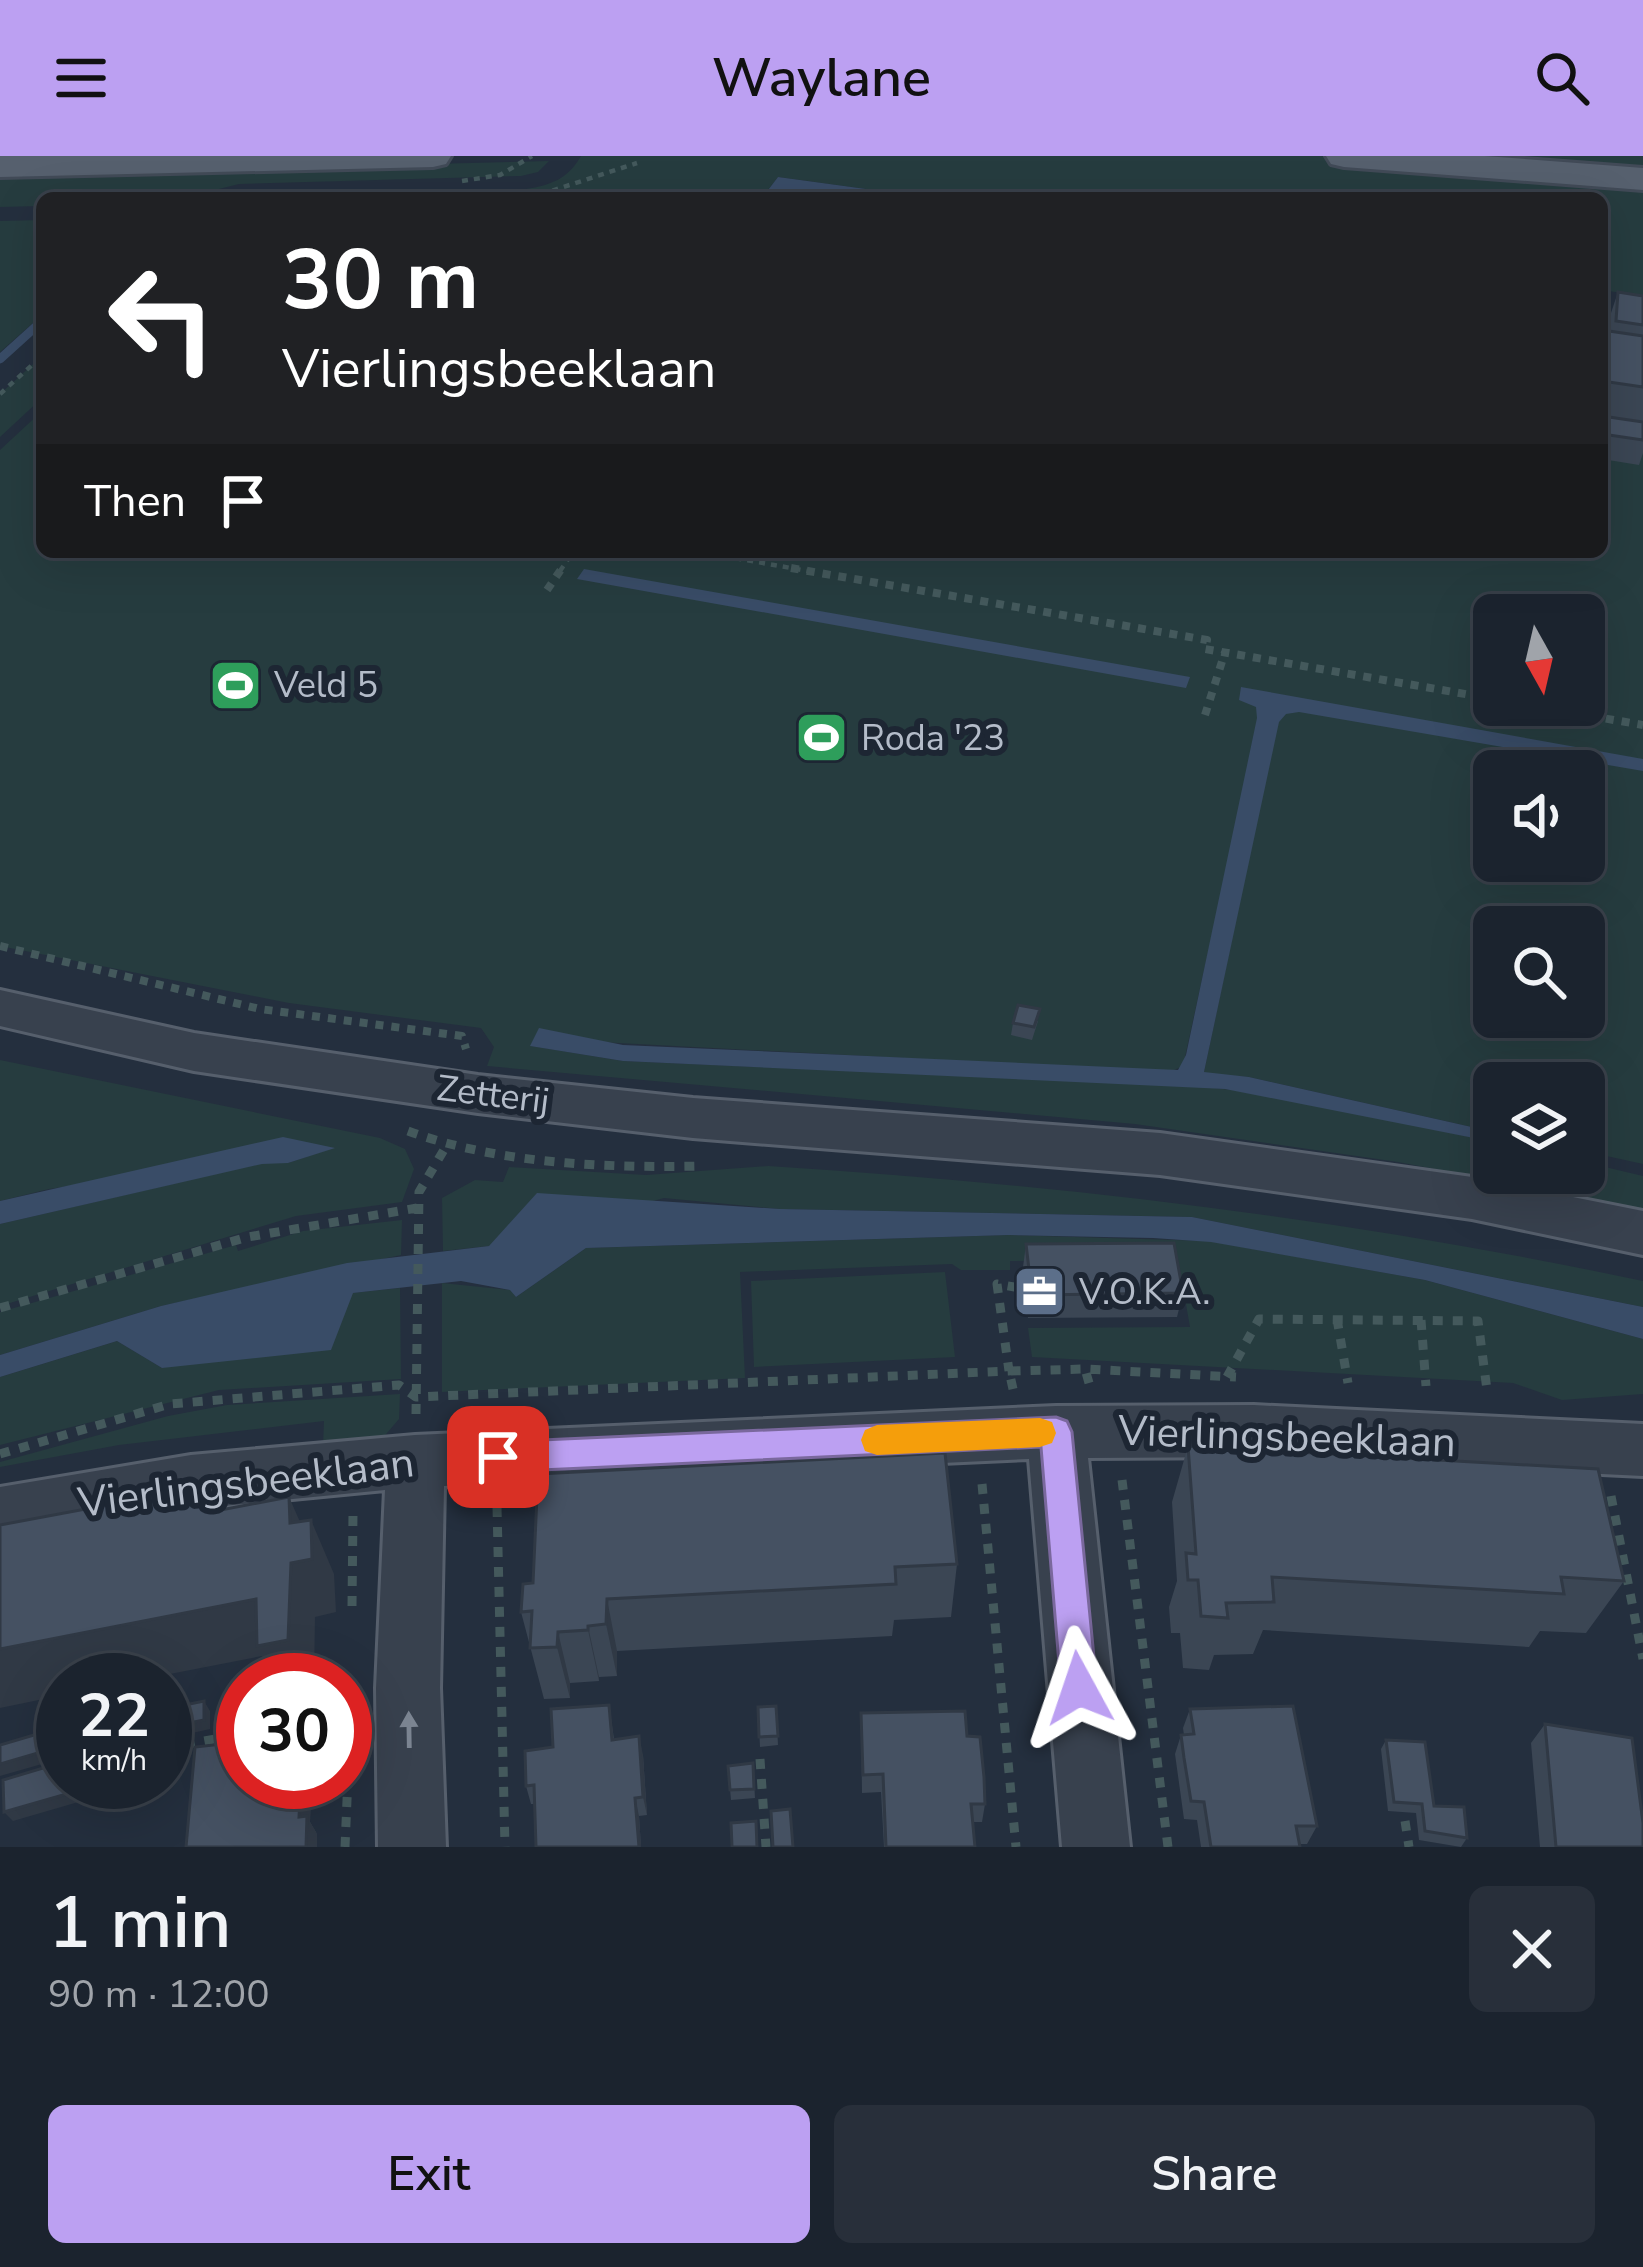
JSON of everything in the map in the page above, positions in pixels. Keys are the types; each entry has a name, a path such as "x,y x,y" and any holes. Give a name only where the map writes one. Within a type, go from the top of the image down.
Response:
{"main road":[{"path":"0,166 433,156"},
{"path":"1344,156 1643,179"},
{"path":"1476,156 1643,179"}],"street":[{"name":"Zetterij","path":"0,1008 194,1052 478,1094 693,1118 1182,1157 1472,1198 1643,1233"},
{"name":"Vierlingsbeeklaan","path":"0,1515 191,1482 416,1461 1056,1432 1254,1431 1626,1468"},
{"path":"1056,1432 1096,1847"},
{"path":"412,1847 408,1688 416,1461"}],"path":[{"path":"547,192 637,164"},
{"path":"0,394 36,361"},
{"path":"548,590 569,558"},
{"path":"735,558 1207,640 1205,649 1473,695"},
{"path":"1205,715 1225,652"},
{"path":"1605,718 1643,725"},
{"path":"0,946 260,1010 462,1036 478,1094 419,1192 416,1214 416,1461"},
{"path":"0,1308 248,1237 416,1214"},
{"path":"0,1454 170,1404 399,1385 416,1397 1010,1371 997,1284 1026,1289"},
{"path":"1227,1377 1259,1318 1478,1321 1487,1390"},
{"path":"1337,1319 1348,1383"},
{"path":"1420,1320 1426,1387"},
{"path":"978,1436 1016,1847"},
{"path":"498,1457 505,1847"},
{"path":"1120,1467 1168,1847"},
{"path":"1626,1468 1643,1659"},
{"path":"760,1759 766,1847"},
{"path":"1405,1820 1409,1847"}],"green space":[{"path":"581,156 1643,156 1643,296 1608,291 1608,192 888,192 778,177 767,192 429,192 526,189 558,180"},
{"path":"549,161 538,172 521,176 239,184 207,192 36,192 36,206 0,207 0,175"},
{"path":"36,220 36,320 0,352 0,221"},
{"path":"36,361 36,404 0,437 0,394"},
{"name":"Roda '23","path":"36,417 36,558 1608,558 1608,435 1643,441 1643,1164 1605,1156 1605,1062 1473,1062 1473,1127 1249,1077 1207,1074 1232,939 1212,934 1183,1066 1170,1072 600,1042 531,1046 623,1061 1196,1086 1260,1093 1473,1138 1473,1176 1135,1124 487,1066 494,1047 481,1028 289,1003 0,946 0,450"},
{"path":"0,1060 380,1138 405,1149 414,1169 402,1202 296,1216 0,1306 0,1224 262,1163 288,1163 332,1148 49,1189 0,1201"},
{"path":"768,1166 1099,1194 1316,1222 1643,1281 1643,1307 1192,1217 780,1209 664,1198 489,1246 443,1251 442,1198 475,1180 503,1182 509,1167 646,1175"},
{"name":"Roda '23","path":"1605,1167 1643,1176 1643,1209 1565,1194 1605,1194"},
{"path":"402,1220 401,1255 161,1306 0,1355 0,1312 236,1245 238,1251 303,1231"},
{"path":"1009,1235 1209,1241 1425,1280 1643,1339 1643,1394 1562,1400 1513,1383 1032,1357 1028,1328 1190,1327 1178,1259 1010,1261 1010,1270 961,1270 952,1264 740,1272 745,1378 442,1392 442,1283 511,1290 516,1297 586,1248"},
{"path":"945,1272 955,1357 754,1367 751,1281"},
{"path":"400,1288 401,1379 219,1390 0,1445 0,1377 117,1341 162,1368 352,1293"},
{"path":"400,1394 399,1419 381,1440 323,1445 324,1421 119,1445 0,1467 0,1462 168,1416 227,1405"}],"water":[{"path":"778,177 888,192 767,192"},
{"path":"584,569 1190,677 1186,688 577,579"},
{"path":"1241,687 1593,750 1521,750 1299,712 1286,714 1279,722 1204,1072 1249,1077 1473,1127 1473,1138 1225,1089 623,1061 530,1046 539,1028 623,1045 1178,1070 1186,1055 1257,718 1256,707 1239,700"},
{"path":"1605,752 1643,759 1643,771 1605,764"},
{"path":"283,1137 335,1148 288,1163 262,1164 0,1224 0,1201"},
{"path":"537,1193 780,1209 1192,1217 1643,1307 1643,1339 1425,1280 1211,1242 1009,1235 586,1248 516,1297 510,1290 461,1281 353,1293 331,1350 162,1368 117,1341 0,1377 0,1355 161,1306 347,1263 489,1246"}],"building":[{"path":"1618,292 1643,296 1643,325 1616,321"},
{"path":"1608,331 1643,336 1643,387 1608,382"},
{"path":"1608,417 1643,422 1643,440 1608,435"},
{"path":"1018,1005 1040,1009 1034,1027 1013,1023"},
{"path":"1174,1243 1183,1293 1032,1295 1026,1244"},
{"path":"1188,1446 1598,1469 1624,1581 1561,1577 1564,1594 1272,1577 1274,1602 1226,1603 1228,1618 1201,1616 1198,1580 1188,1580 1186,1553 1196,1554"},
{"path":"945,1453 957,1564 895,1567 896,1584 607,1599 606,1624 558,1632 557,1647 530,1648 532,1611 521,1612 523,1584 533,1583 538,1474"},
{"path":"198,1488 198,1505 221,1502 221,1510 289,1497 290,1523 311,1520 312,1559 291,1563 288,1640 257,1646 256,1599 0,1649 0,1525"},
{"path":"204,1701 204,1720 192,1722 192,1703"},
{"path":"609,1705 612,1740 639,1736 643,1797 635,1798 639,1847 536,1847 534,1785 526,1786 525,1751 553,1747 551,1709"},
{"path":"776,1706 778,1736 759,1737 758,1707"},
{"path":"1293,1706 1317,1826 1296,1826 1300,1847 1211,1847 1204,1802 1191,1801 1184,1758 1181,1735 1194,1734 1190,1709"},
{"path":"965,1711 967,1736 980,1737 984,1777 985,1804 971,1804 975,1847 886,1847 883,1774 863,1775 861,1713"},
{"path":"1545,1724 1632,1738 1643,1847 1556,1847"},
{"path":"36,1734 36,1754 0,1764 0,1745"},
{"path":"1386,1740 1425,1742 1434,1806 1464,1807 1467,1838 1425,1831 1422,1804 1394,1802"},
{"path":"216,1745 216,1809 299,1809 299,1817 307,1816 306,1847 186,1847 195,1747"},
{"path":"753,1763 754,1789 730,1790 728,1766"},
{"path":"36,1770 36,1803 4,1812 3,1780"},
{"path":"790,1809 793,1847 773,1847 771,1811"},
{"path":"756,1821 757,1847 732,1847 731,1823"}],"waterway":[{"path":"0,359 36,326"}],"slow traffic":[{"path":"877,1440 1040,1433"}],"place":[{"name":"Veld 5","path":"235,685"},
{"name":"Roda '23","path":"822,738"},
{"name":"V.O.K.A.","path":"1040,1292"}],"route":[{"path":"498,1457 1056,1432 1079,1688"}]}
